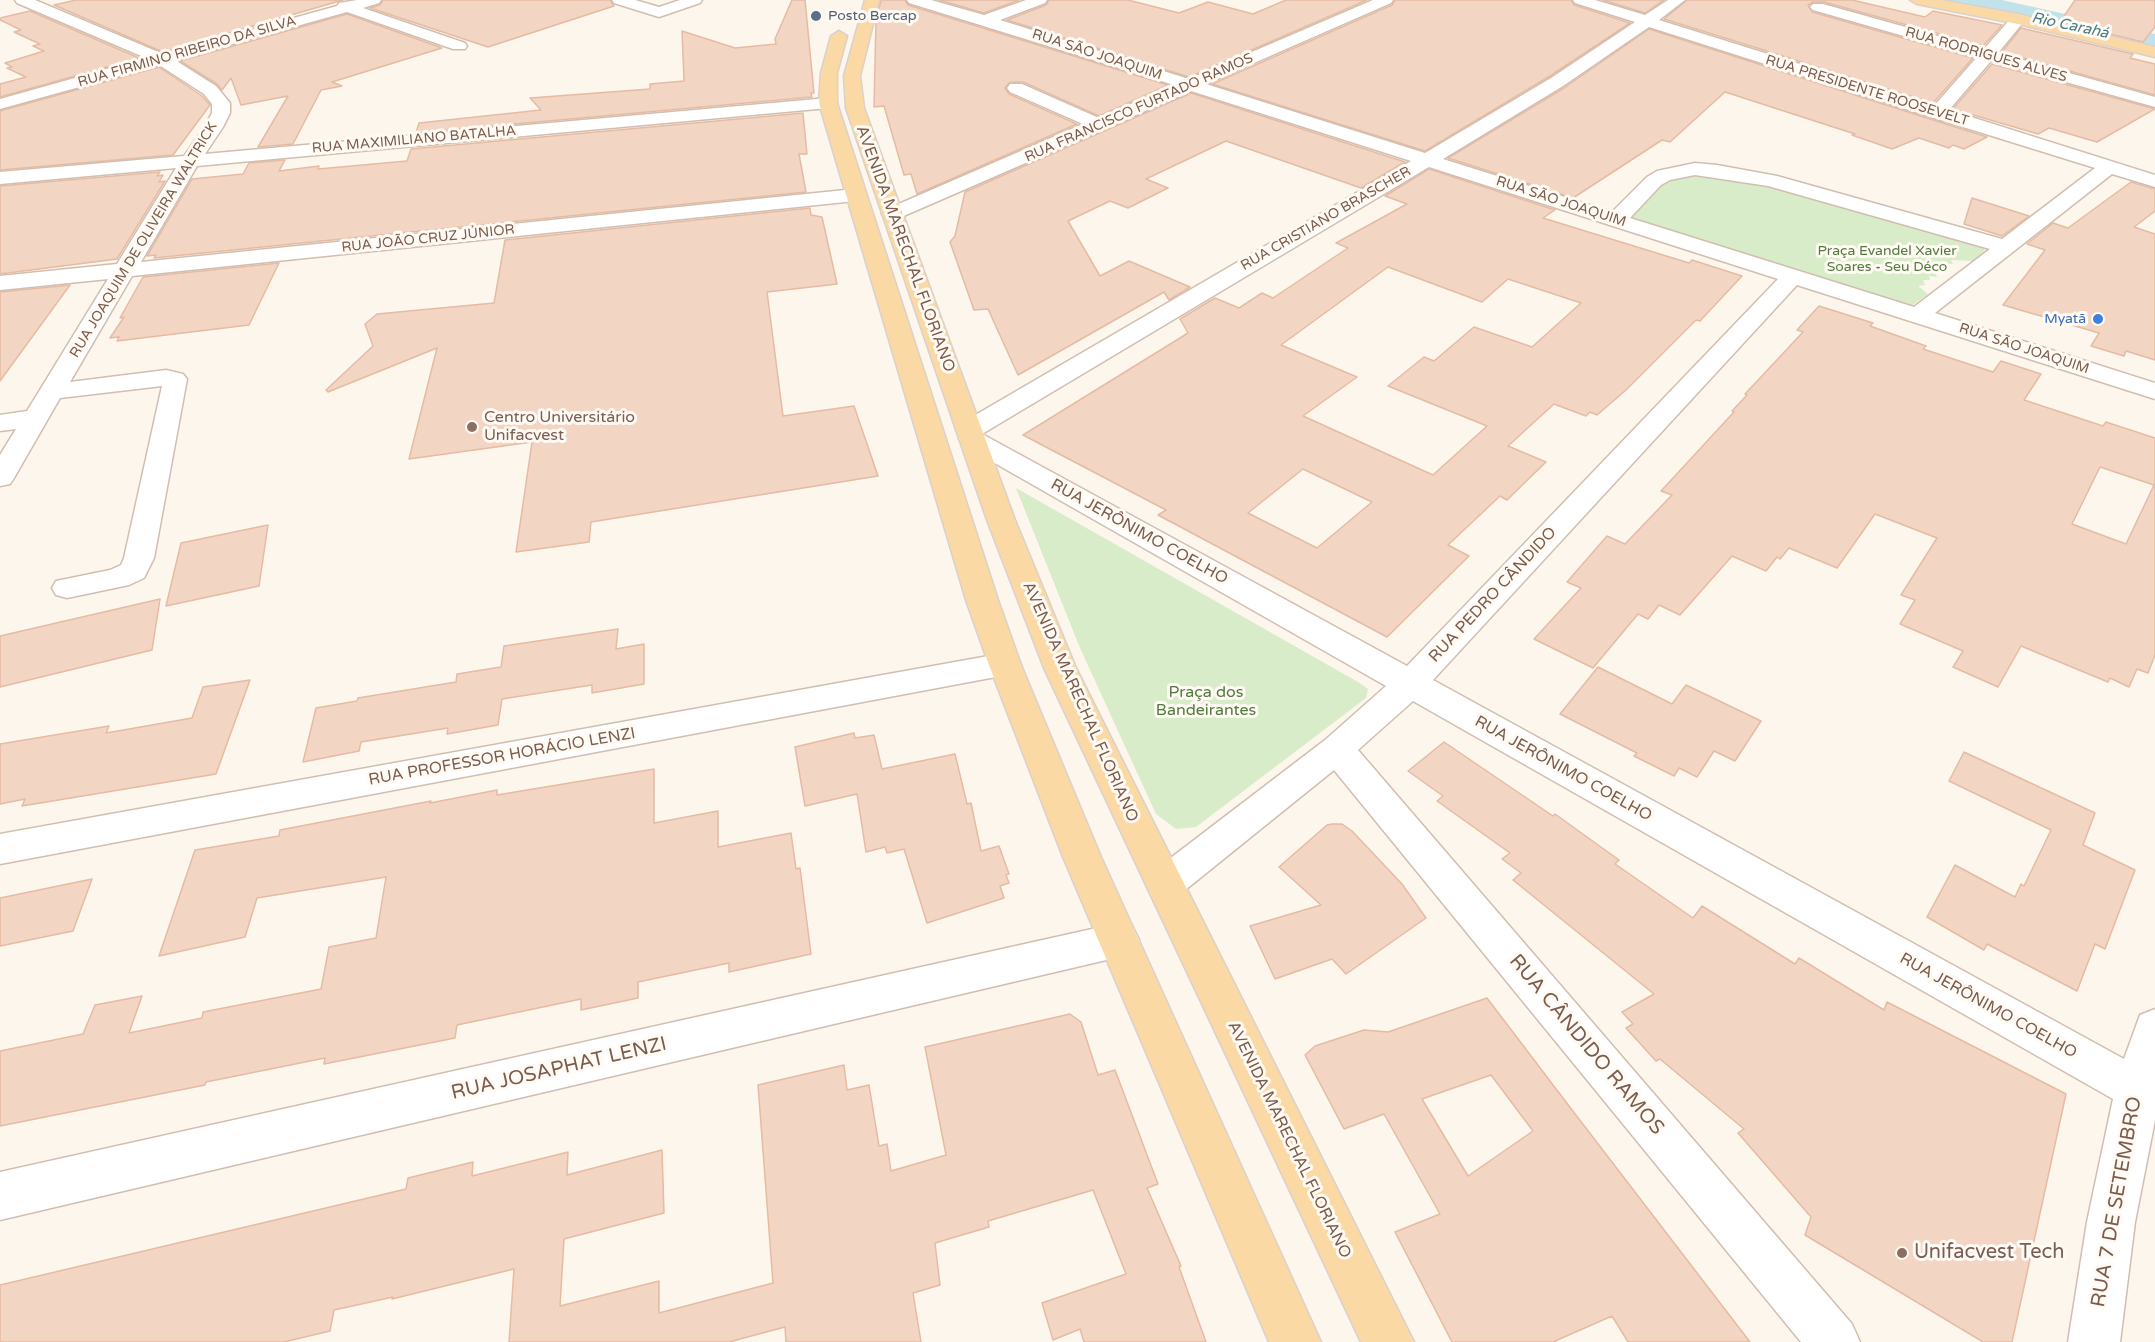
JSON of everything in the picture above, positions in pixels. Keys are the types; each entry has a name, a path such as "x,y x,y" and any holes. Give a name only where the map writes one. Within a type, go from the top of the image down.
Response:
{"main road":[{"name":"AVENIDA MARECHAL FLORIANO","path":"872,0 856,56 851,94 970,434 1028,590 1060,668 1388,1342"},
{"path":"1917,0 2018,19 2155,52"},
{"path":"1988,0 2155,36"},
{"name":"AVENIDA MARECHAL FLORIANO","path":"845,17 829,73 828,103 958,528 1005,665 1082,857 1295,1342"}],"street":[{"path":"325,0 459,46"},
{"name":"RUA FIRMINO RIBEIRO DA SILVA","path":"0,104 374,0"},
{"path":"619,0 659,12 695,0"},
{"name":"RUA SÃO JOAQUIM","path":"914,0 976,17 2155,391"},
{"name":"RUA SÃO JOAQUIM","path":"930,0 976,17"},
{"path":"976,17 1040,0"},
{"name":"RUA FRANCISCO FURTADO RAMOS","path":"892,214 1386,0"},
{"name":"RUA PRESIDENTE ROOSEVELT","path":"1580,0 2155,181"},
{"name":"RUA CRISTIANO BRASCHER","path":"970,434 1557,82 1678,0"},
{"name":"RUA JOAQUIM DE OLIVEIRA WALTRICK","path":"0,478 190,161 214,127 221,104 210,90 161,59 23,2"},
{"name":"RUA RODRIGUES ALVES","path":"1818,7 2155,102"},
{"path":"1937,112 2018,19"},
{"path":"1016,88 1100,125"},
{"name":"RUA MAXIMILIANO BATALHA","path":"0,178 828,103"},
{"path":"1918,315 2109,167"},
{"path":"1616,220 1654,181 1664,175 1695,169 1770,180 2006,247"},
{"name":"RUA JOÃO CRUZ JÚNIOR","path":"0,283 855,195"},
{"name":"RUA PEDRO CÂNDIDO","path":"1165,884 1337,749 1410,684 1793,276"},
{"path":"51,392 166,378 174,379 175,382 139,558 133,571 118,578 67,588"},
{"path":"0,423 36,418"},
{"name":"RUA JERÔNIMO COELHO","path":"970,434 1410,684 2146,1094"},
{"name":"RUA PROFESSOR HORÁCIO LENZI","path":"0,849 1005,665"},
{"name":"RUA CÂNDIDO RAMOS","path":"1337,749 1834,1342"},
{"name":"RUA JOSAPHAT LENZI","path":"0,1196 1119,940"},
{"name":"RUA 7 DE SETEMBRO","path":"2094,1342 2111,1222 2146,1094 2155,1029"}],"green space":[{"path":"1934,0 1977,0 2087,23 2155,39 2155,48"},
{"name":"Praça Evandel Xavier Soares - Seu Déco","path":"1687,176 1723,177 1761,184 1981,246 1985,250 1974,261 1951,260 1953,264 1946,264 1949,268 1940,268 1943,273 1935,272 1937,277 1929,276 1930,280 1923,280 1925,285 1918,286 1928,294 1911,306 1631,218 1662,183"},
{"name":"Praça dos Bandeirantes","path":"1016,488 1358,682 1368,689 1366,698 1196,827 1176,829 1156,814 1080,648"}],"building":[{"path":"76,0 343,0 163,52 54,5"},
{"path":"383,0 610,0 614,6 488,47 370,8 380,5"},
{"path":"792,0 805,0 814,93 811,93 812,97 416,133 419,123 541,110 530,98 650,89 650,84 684,81 682,31 735,48 776,44 775,39"},
{"path":"881,0 905,0 908,5 1168,85 1099,116 1023,82 1010,82 1005,88 1009,94 1077,124 917,194 911,174 904,175 884,106 874,107 876,21"},
{"path":"939,0 1019,0 984,13"},
{"path":"1049,0 1128,0 1179,13 1208,2 1253,14 1286,0 1367,0 1189,77 1007,20 1046,5"},
{"path":"1395,0 1571,0 1574,5 1630,23 1550,76 1425,151 1212,84 1392,5"},
{"path":"1603,0 1664,0 1645,13"},
{"path":"1687,0 1852,0 1925,17 1933,11 2002,25 1983,46 1824,2 1813,2 1808,5 1812,12 1973,58 1933,103 1664,19"},
{"path":"2075,0 2155,0 2155,27 2143,42 2060,22"},
{"path":"30,11 139,58 0,97 0,84 26,77 7,68 12,67 5,63 44,51 33,46 40,44 14,32 21,30 0,20 0,18"},
{"path":"347,14 442,48 332,82 342,86 321,90 293,144 258,147 288,96 241,105 231,78 222,90 217,84 180,61"},
{"path":"2021,28 2133,54 2130,58 2155,64 2155,95 2002,52"},
{"path":"1649,29 1987,137 1964,149 1953,145 1949,148 1919,138 1892,149 1852,135 1855,134 1725,92 1670,142 1662,140 1573,198 1448,158 1564,88"},
{"path":"1992,64 2155,109 2097,142 2049,128 2038,134 1953,109"},
{"path":"159,67 202,96 210,105 173,155 0,170 0,111"},
{"path":"1191,93 1405,162 1361,188 1226,141 1146,179 1168,188 1128,208 1110,201 1068,221 1100,276 1129,261 1190,287 1169,300 1164,292 1018,375 988,309 974,310 950,242 955,236 965,192"},
{"path":"803,113 807,154 799,154 806,192 154,258 156,255 147,256 192,179 243,174 249,163 285,160 279,171 319,166 318,169 407,161 411,149"},
{"path":"1429,169 1555,210 1543,218 1689,263 1692,260 1742,276 1700,321 1696,320 1626,390 1597,415 1590,412 1586,416 1554,404 1508,446 1546,462 1507,500 1500,496 1448,545 1469,556 1387,637 1158,515 1166,510 1023,435 1188,333 1180,319 1215,298 1239,308 1262,293 1273,298 1348,248 1336,243 1407,204 1385,196","holes":["1388,267 1482,302 1508,279 1581,303 1532,347 1474,327 1434,361 1424,357 1388,386 1487,426 1433,475 1303,416 1357,377 1281,345","1303,469 1372,502 1317,548 1248,513"]},
{"path":"160,172 157,176 163,175 159,182 165,181 117,259 0,274 0,186"},
{"path":"2131,182 2155,189 2155,211 2134,227 2155,234 2155,360 2126,351 2124,356 2091,346 2099,333 2003,305 2045,250 2027,244 2053,223 2068,228"},
{"path":"1972,198 2029,216 2002,236 1964,224"},
{"path":"810,208 811,215 822,217 837,284 767,292 783,416 854,406 878,476 591,522 589,542 516,552 532,442 409,459 437,348 328,392 326,390 373,346 365,324 377,314 494,303 505,240"},
{"path":"279,263 249,325 117,341 119,337 110,338 124,317 120,318 143,277"},
{"path":"70,285 0,381 0,292"},
{"path":"1819,306 1873,323 1870,326 1926,346 1923,349 1993,372 2001,361 2041,374 2024,400 2103,426 2106,422 2155,438 2155,655 2148,673 2137,669 2129,687 2110,678 2108,682 2021,646 1998,687 1953,667 1963,651 1900,624 1915,600 1901,595 1937,538 1875,514 1837,568 1789,548 1780,559 1777,557 1766,571 1732,556 1680,615 1659,605 1648,619 1638,614 1593,668 1534,639 1581,588 1567,582 1607,536 1625,544 1672,495 1661,491 1734,412 1732,411 1747,395 1745,394 1803,332 1797,330","holes":["2100,467 2154,485 2126,544 2072,524"]},
{"path":"268,525 259,586 166,606 181,543"},
{"path":"160,599 152,650 0,687 0,636"},
{"path":"618,629 616,649 644,644 644,684 592,693 592,685 502,699 498,725 447,734 448,728 361,742 359,751 303,762 316,708 357,701 358,698 456,682 457,674 501,667 504,646"},
{"path":"1598,667 1672,704 1686,685 1761,721 1735,761 1714,751 1697,777 1679,768 1674,776 1634,756 1637,753 1560,714"},
{"path":"250,680 216,774 22,806 25,799 0,804 0,744 109,726 106,733 192,718 203,687"},
{"path":"854,733 855,738 874,735 882,769 955,754 967,804 971,803 981,851 999,846 1009,874 1006,875 1009,883 1000,886 1004,898 927,923 904,849 887,853 885,847 866,852 857,794 805,806 795,747"},
{"path":"1444,742 1553,816 1555,814 1619,860 1615,864 1693,918 1702,906 1795,964 1799,958 1884,1010 1887,1002 2066,1094 2012,1342 1983,1342 1805,1235 1811,1217 1738,1133 1744,1129 1660,1059 1656,1061 1626,1028 1633,1024 1622,1012 1654,994 1513,880 1521,873 1502,859 1510,853 1437,801 1443,796 1408,771"},
{"path":"1964,752 2095,813 2083,845 2135,870 2105,949 2095,944 2077,991 1987,944 1984,950 1927,917 1955,865 2015,897 2021,884 2024,886 2051,830 1949,781"},
{"path":"654,769 654,823 718,811 718,847 791,833 796,869 800,868 811,954 729,972 729,963 638,982 638,998 581,1010 581,999 457,1025 455,1038 324,1064 325,1058 206,1082 205,1085 0,1126 0,1051 83,1034 95,1005 142,996 129,1033 202,1018 203,1012 321,989 329,947 376,938 386,877 257,898 245,937 159,956 195,850 279,836 280,830 431,801 430,803 497,790 497,795"},
{"path":"1342,824 1352,831 1402,884 1426,918 1346,974 1332,959 1275,979 1250,926 1321,905 1279,867 1327,825"},
{"path":"92,879 73,931 0,946 0,898"},
{"path":"1487,998 1750,1342 1628,1342 1612,1316 1553,1342 1452,1342 1395,1232 1440,1214 1384,1114 1344,1129 1305,1055 1315,1046 1364,1030 1388,1032","holes":["1491,1075 1533,1131 1468,1176 1422,1099"]},
{"path":"1070,1014 1081,1022 1098,1075 1115,1070 1158,1184 1147,1188 1181,1266 1179,1267 1206,1342 1084,1342 1080,1329 1053,1340 1042,1303 1126,1274 1093,1190 988,1221 989,1227 935,1243 940,1285 913,1293 921,1342 786,1342 785,1327 729,1342 509,1342 514,1269 392,1299 393,1297 334,1310 330,1331 284,1342 0,1342 0,1285 406,1189 408,1178 473,1162 472,1176 568,1152 567,1175 662,1150 664,1213 564,1239 560,1306 659,1281 659,1313 773,1283 758,1085 844,1065 847,1090 869,1085 879,1146 887,1144 891,1171 946,1155 925,1047"}],"waterway":[{"name":"Rio Carahá","path":"1950,0 2013,11 2155,44"}],"place":[{"name":"Posto Bercap","path":"816,16"},
{"name":"Myatã","path":"2098,319"},
{"name":"Centro Universitário Unifacvest","path":"472,427"},
{"name":"Unifacvest Tech","path":"1902,1253"}]}
